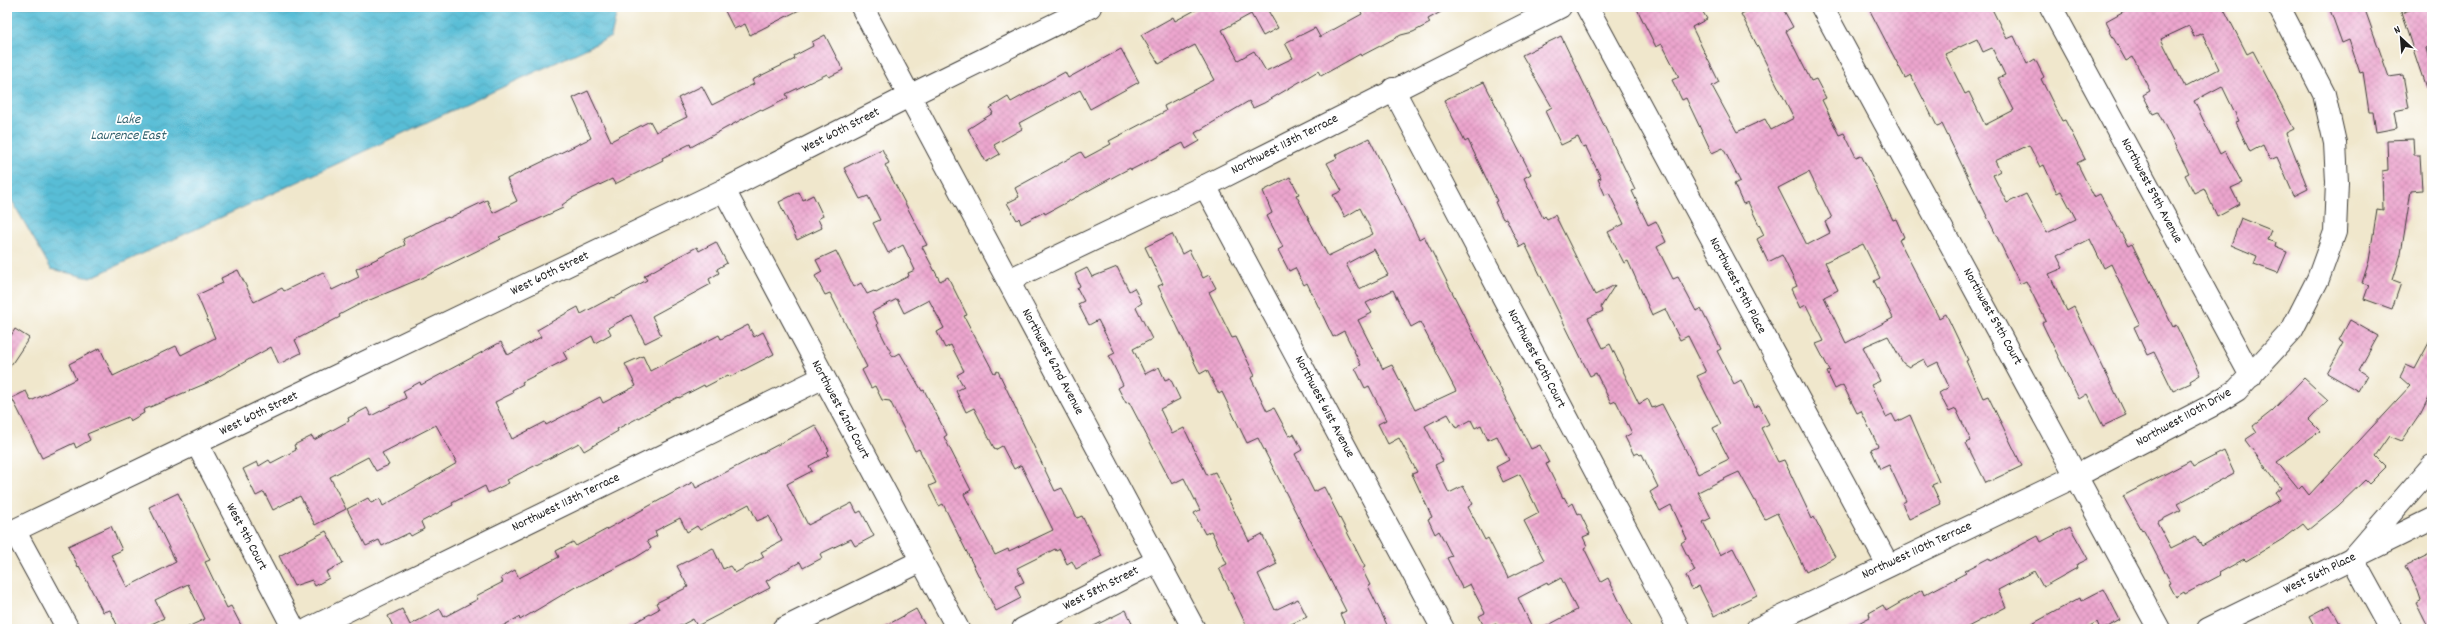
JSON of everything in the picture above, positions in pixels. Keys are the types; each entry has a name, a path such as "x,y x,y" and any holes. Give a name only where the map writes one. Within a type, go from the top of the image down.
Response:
{"street":[{"name":"Northwest 62nd Avenue","path":"862,7 1194,629"},
{"name":"West 60th Street","path":"10,532 197,444 724,190 909,96 1090,7"},
{"name":"Northwest 113th Terrace","path":"1008,280 1205,186 1393,89 1560,7"},
{"name":"Northwest 59th Place","path":"1587,7 1888,565"},
{"name":"Northwest 59th Court","path":"1822,7 2078,475 2159,629"},
{"name":"Northwest 59th Avenue","path":"2051,7 2251,376"},
{"name":"Northwest 110th Drive","path":"2078,475 2211,406 2237,390 2292,330 2318,279 2335,232 2337,182 2335,143 2324,94 2279,7"},
{"name":"Northwest 60th Court","path":"1393,89 1679,629"},
{"name":"Northwest 61st Avenue","path":"1205,186 1443,629"},
{"name":"Northwest 62nd Court","path":"724,190 822,378 958,629"},
{"name":"Northwest 113th Terrace","path":"309,629 822,378"},
{"name":"West 9th Court","path":"197,444 294,629"},
{"path":"2391,629 2352,558 2432,466"},
{"name":"Northwest 110th Terrace","path":"1757,629 2078,475"},
{"name":"West 56th Place","path":"2208,629 2432,519"},
{"path":"10,532 68,629"},
{"path":"783,629 921,561"},
{"name":"West 58th Street","path":"1023,629 1157,561"}],"water":[{"name":"Lake Laurence East","path":"7,7 618,7 611,37 90,278 51,269 7,192"}],"building":[{"path":"723,7 805,7 750,35 745,24 734,29"},
{"path":"1201,7 1266,7 1278,28 1263,36 1251,14 1222,30 1238,60 1254,51 1266,71 1293,58 1285,43 1315,28 1320,37 1362,14 1359,7 1450,7 1428,19 1430,23 1413,32 1401,35 1361,56 1360,54 1321,76 1318,71 1264,103 1253,108 1249,101 1195,133 1200,141 1186,149 1183,143 1131,170 1130,168 1045,214 1044,212 1021,224 1019,218 1017,220 1007,203 1019,197 1015,188 1081,152 1085,158 1111,144 1109,141 1166,111 1164,106 1214,80 1195,45 1159,64 1141,35 1173,17 1175,21"},
{"path":"1636,7 1700,7 1707,19 1692,27 1719,82 1712,86 1737,132 1765,119 1771,130 1794,118 1741,14 1755,7 1782,7 1793,27 1786,31 1811,81 1816,79 1826,98 1822,100 1839,135 1844,133 1856,157 1861,155 1893,220 1896,219 1904,237 1899,240 1939,318 1946,314 1968,360 1966,361 1983,398 1988,396 2022,466 1986,483 1966,443 1971,441 1956,409 1949,412 1939,393 1949,387 1938,362 1928,367 1924,359 1909,367 1903,363 1888,336 1863,347 1880,381 1871,385 1886,417 1892,414 1896,422 1910,415 1939,482 1932,485 1941,504 1909,519 1902,503 1906,501 1889,465 1880,469 1871,449 1878,446 1861,411 1857,413 1843,385 1835,389 1827,372 1830,371 1816,344 1824,341 1806,305 1800,308 1791,289 1797,286 1782,255 1768,262 1757,239 1764,235 1748,202 1743,204 1734,184 1740,181 1723,148 1712,153 1686,98 1682,100 1672,80 1679,77 1662,44 1656,47","holes":["1809,172 1832,218 1825,222 1830,233 1807,245 1778,188","1863,244 1880,278 1874,281 1893,318 1846,343 1824,297 1838,290 1825,262"]},
{"path":"1868,7 1991,7 2007,39 2014,36 2027,64 2035,59 2044,77 2041,79 2062,121 2065,120 2085,159 2077,163 2094,197 2100,194 2128,246 2132,244 2173,327 2176,325 2200,375 2190,381 2191,383 2173,391 2154,352 2147,355 2134,327 2140,324 2111,264 2104,268 2090,239 2057,256 2063,268 2049,274 2067,311 2074,307 2126,415 2103,426 2087,394 2079,399 2042,323 2046,321 2026,281 2020,284 1942,124 1937,126 1911,75 1905,78","holes":["1977,39 1983,52 1992,48 2005,75 1998,78 2014,110 1985,125 1969,92 1965,94 1945,54","2029,145 2040,167 2044,165 2057,193 2061,191 2076,219 2047,233 2026,194 2007,203 1993,175 2000,171 1995,161"]},
{"path":"2122,7 2223,7 2247,54 2253,51 2294,129 2286,133 2308,189 2294,196 2277,157 2270,160 2263,145 2250,152 2236,122 2239,121 2222,86 2194,101 2220,154 2225,151 2242,183 2231,188 2239,204 2217,216 2204,188 2194,193 2185,175 2189,173 2158,112 2153,114 2143,95 2150,91 2133,57 2126,61 2109,30 2110,29 2106,21 2124,11","holes":["2189,26 2194,37 2202,33 2219,69 2185,87 2161,39"]},
{"path":"2329,7 2364,7 2389,77 2403,75 2409,108 2394,111 2397,128 2376,132 2373,112 2369,112 2363,72 2360,73 2349,40 2342,43"},
{"path":"2418,7 2432,7 2432,45 2426,48 2432,72 2432,86 2426,88 2401,13"},
{"path":"825,35 843,70 829,77 827,74 786,94 788,98 762,111 761,109 691,147 690,144 662,158 663,160 615,184 612,179 572,198 562,205 563,208 499,237 501,239 422,278 358,305 339,315 340,317 295,340 301,353 279,364 271,347 207,383 143,410 144,413 130,421 128,417 87,434 90,440 76,448 74,443 42,458 12,398 26,391 31,401 76,379 69,364 100,348 113,376 176,346 181,355 215,338 197,295 223,283 221,278 238,270 254,302 282,288 284,291 323,272 332,290 359,277 356,269 405,245 403,239 448,217 449,218 487,200 493,213 517,201 507,179 591,138 573,98 588,91 611,141 650,121 656,132 687,117 678,98 702,86 712,105 754,84 752,80 795,59 794,56 813,46 812,42"},
{"path":"1561,36 1635,190 1632,191 1648,225 1656,221 1666,242 1657,247 1673,279 1678,277 1696,311 1701,309 1721,349 1717,351 1734,384 1741,380 1754,408 1759,405 1769,424 1761,428 1778,462 1784,460 1812,519 1814,517 1835,557 1806,572 1777,513 1765,519 1739,472 1728,477 1698,492 1711,518 1703,522 1720,555 1733,548 1757,595 1714,616 1699,586 1692,590 1686,576 1695,571 1681,543 1687,539 1671,505 1660,511 1650,492 1658,487 1642,454 1640,455 1638,453 1634,455 1625,437 1632,433 1616,401 1611,403 1596,373 1590,376 1525,244 1520,247 1506,218 1503,219 1495,202 1497,201 1468,140 1465,142 1444,100 1484,82 1531,174 1524,178 1543,218 1545,216 1547,219 1555,215 1595,295 1615,285 1601,307 1603,311 1588,318 1603,348 1610,344 1639,404 1648,399 1652,408 1662,404 1698,474 1729,459 1713,428 1721,424 1697,376 1706,372 1688,336 1680,340 1665,309 1652,315 1628,261 1624,263 1608,232 1624,224 1609,193 1605,195 1598,179 1601,178 1586,147 1583,148 1578,137 1561,145 1545,111 1552,107 1522,55"},
{"path":"1121,49 1139,82 1090,109 1080,90 1019,123 1022,129 994,145 1000,154 986,162 968,129 993,113 990,108 1008,97 1011,102 1065,72 1068,78"},
{"path":"1369,138 1419,239 1424,236 1531,449 1540,445 1549,463 1546,464 1563,498 1564,497 1569,506 1573,503 1578,514 1580,513 1590,534 1583,537 1587,546 1584,548 1601,582 1608,578 1633,629 1541,629 1577,610 1561,578 1548,585 1547,583 1518,598 1533,629 1498,629 1496,624 1485,629 1479,616 1485,613 1470,584 1462,588 1447,558 1452,556 1439,531 1435,534 1428,519 1432,517 1412,474 1417,472 1399,438 1388,444 1378,424 1386,420 1369,386 1365,388 1355,368 1361,365 1344,331 1333,337 1307,283 1304,285 1295,268 1289,271 1278,250 1283,247 1267,216 1272,213 1263,191 1290,177 1299,194 1296,195 1328,256 1373,234 1360,208 1345,217 1333,195 1342,191 1327,163 1337,158 1335,155","holes":["1374,249 1388,275 1359,289 1346,264","1393,290 1411,327 1420,322 1456,391 1415,410 1392,365 1383,369 1358,320 1372,313 1366,303","1448,414 1456,428 1471,420 1475,428 1481,425 1488,440 1497,436 1509,460 1496,467 1503,482 1520,474 1539,513 1524,521 1544,560 1508,578 1488,538 1485,540 1468,507 1473,504 1463,486 1449,493 1435,465 1443,461 1425,426"]},
{"path":"2413,139 2414,155 2420,155 2422,190 2411,191 2401,254 2393,280 2401,283 2392,309 2364,299 2369,285 2362,283 2369,261 2377,209 2383,210 2382,171 2388,170 2387,140"},
{"path":"882,149 889,163 885,165 927,245 922,247 940,281 948,277 967,315 964,316 994,373 998,371 1055,491 1062,488 1077,518 1082,516 1102,556 1076,569 1072,561 1067,564 1060,549 1056,551 1055,549 1017,568 1024,582 1015,586 1021,598 996,611 943,504 939,506 929,486 936,483 919,449 915,451 890,401 882,400 875,386 871,388 862,370 867,367 830,293 825,295 815,276 822,272 816,260 836,251 854,287 861,283 867,294 874,291 876,293 909,276 908,273 915,270 903,245 888,253 873,223 880,220 868,196 860,199 844,168","holes":["897,299 904,313 929,300 944,328 937,332 945,348 951,345 964,371 957,375 964,387 956,391 966,412 974,408 995,450 1002,446 1014,469 1021,465 1053,530 1009,551 1008,549 995,555 964,494 971,490 944,437 947,435 924,390 922,391 900,353 893,357 872,312"]},
{"path":"799,192 803,200 813,195 823,216 818,219 822,228 797,240 779,202"},
{"path":"2241,218 2271,230 2267,240 2276,243 2275,247 2287,252 2278,273 2254,264 2257,256 2231,245"},
{"path":"1172,234 1182,254 1189,250 1203,278 1209,275 1216,288 1209,292 1232,338 1236,337 1255,376 1251,378 1267,411 1274,408 1289,436 1294,434 1302,450 1295,454 1314,492 1324,487 1365,567 1362,569 1370,585 1368,586 1389,629 1347,629 1340,614 1346,611 1258,438 1247,443 1222,392 1219,394 1207,370 1200,374 1158,286 1163,284 1145,247"},
{"path":"716,242 727,263 717,269 719,273 709,279 711,284 652,316 661,335 645,343 631,315 608,328 611,334 595,343 592,336 563,352 567,359 522,382 523,384 512,390 513,393 495,402 512,439 545,422 546,425 600,397 603,403 636,386 625,364 643,356 650,371 719,335 721,339 748,325 754,337 763,332 774,354 730,377 728,375 705,387 704,385 679,398 678,397 617,429 618,431 584,451 579,443 507,480 509,483 488,493 485,486 452,503 453,505 421,522 424,529 411,536 409,533 382,546 379,540 366,546 347,509 368,498 371,503 380,499 383,506 457,463 436,425 382,453 389,465 376,471 368,457 330,477 346,509 315,525 300,496 273,510 264,492 256,496 243,469 257,462 259,466 269,460 271,463 296,450 294,445 312,436 314,440 349,421 348,418 367,408 371,416 406,398 403,391 420,382 421,385 501,342 508,355 541,337 537,330 565,314 578,307 581,314 647,280 644,276 674,259 697,247 699,251"},
{"path":"1117,267 1129,291 1134,288 1142,303 1136,307 1152,339 1133,349 1145,374 1159,367 1165,380 1170,378 1180,399 1160,409 1172,434 1184,428 1207,475 1215,472 1249,541 1262,534 1277,564 1258,574 1275,610 1298,599 1307,617 1280,629 1248,629 1219,568 1227,564 1211,531 1205,534 1194,513 1200,510 1184,478 1172,484 1129,402 1126,403 1118,388 1123,385 1109,356 1115,353 1098,320 1089,325 1078,304 1084,301 1077,288 1080,286 1075,274 1087,268 1092,277"},
{"path":"2350,320 2378,336 2359,370 2367,375 2358,391 2327,373 2344,343 2339,340"},
{"path":"15,329 29,338 7,371 7,342"},
{"path":"2432,337 2432,391 2421,413 2402,441 2389,436 2375,456 2386,467 2369,484 2365,480 2338,506 2308,530 2303,524 2286,537 2246,561 2244,559 2219,573 2221,575 2185,594 2184,592 2176,597 2169,584 2171,583 2143,529 2142,530 2123,496 2190,461 2193,467 2224,451 2234,473 2177,504 2181,510 2157,522 2171,548 2195,536 2202,546 2280,500 2275,493 2281,488 2245,440 2257,432 2253,426 2272,411 2304,378 2328,400 2309,420 2320,431 2277,462 2299,489 2302,486 2309,495 2410,386 2400,377 2406,365 2415,369"},
{"path":"815,425 829,450 827,452 829,455 809,466 812,471 787,484 808,525 852,503 857,513 861,511 874,536 855,546 851,539 820,554 822,558 803,568 800,562 766,581 770,588 697,626 693,619 674,629 623,629 659,609 656,603 688,587 677,566 713,548 723,569 730,566 735,573 764,557 761,552 782,541 769,516 757,521 749,504 700,530 697,526 687,532 680,518 655,531 657,536 647,541 651,548 635,558 578,587 577,586 520,620 519,617 497,629 394,629 388,616 402,609 410,625 440,609 444,617 478,599 476,596 503,582 501,578 515,570 519,578 559,557 556,551 573,542 576,546 693,482 696,488"},
{"path":"178,493 210,560 205,562 227,608 231,606 243,629 183,629 205,619 188,584 155,600 164,618 141,629 119,629 110,610 103,612 79,566 78,567 68,546 111,526 122,550 111,555 127,587 176,562 149,507"},
{"path":"2070,527 2088,559 2076,565 2077,568 2043,587 2034,571 1998,590 2006,607 1964,629 1847,629 1870,617 1869,613 1883,605 1886,611 1922,590 1924,595 1966,573 1964,571 1989,558 1991,561 2038,536 2041,542"},
{"path":"326,531 343,563 326,572 329,578 315,586 312,580 294,586 279,556"},
{"path":"2432,553 2432,629 2429,629 2416,603 2421,600 2418,591 2405,566"},
{"path":"2104,589 2120,620 2104,629 2100,629 2097,622 2084,629 2023,629 2080,598 2081,601"},
{"path":"2330,605 2343,629 2316,629 2309,616"},
{"path":"916,609 927,629 880,629"},
{"path":"1126,610 1135,629 1088,629"}]}
